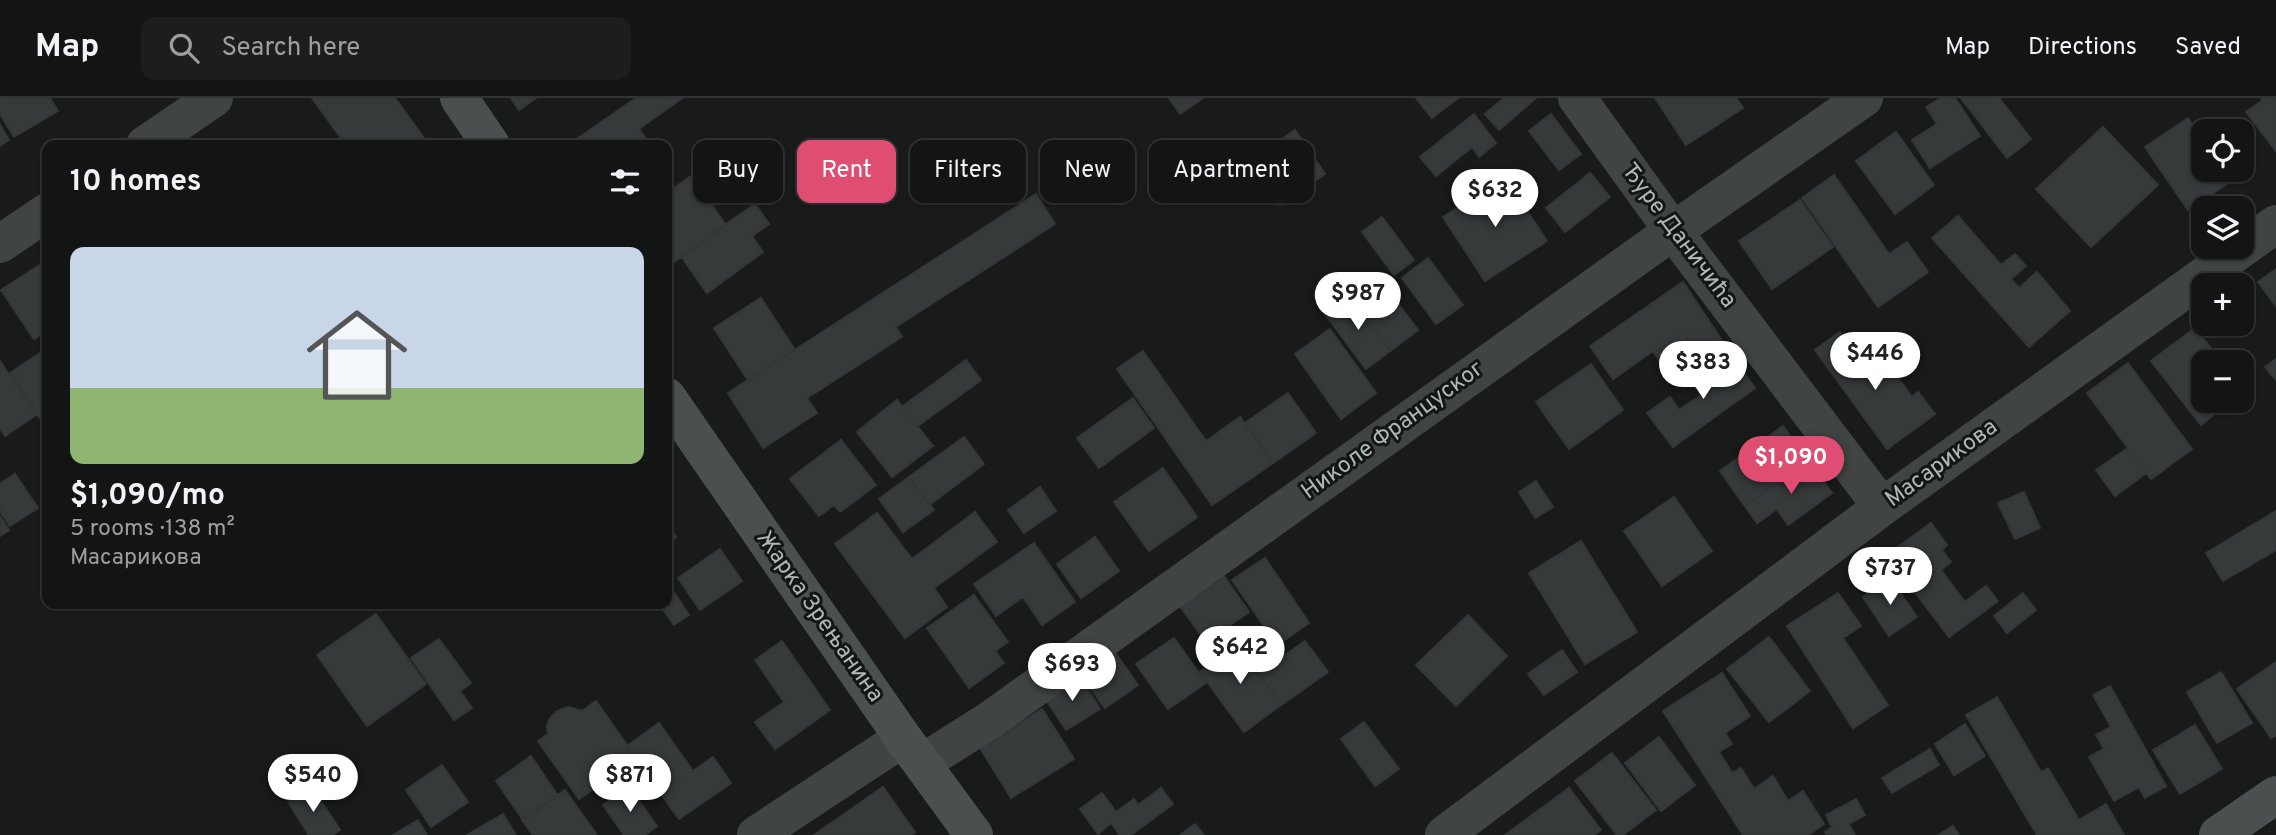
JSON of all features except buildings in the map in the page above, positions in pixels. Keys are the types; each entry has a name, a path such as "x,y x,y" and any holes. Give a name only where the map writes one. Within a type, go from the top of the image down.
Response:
{"street":[{"path":"152,140 214,98"},
{"path":"459,98 488,140"},
{"name":"Ђуре Даничића","path":"1577,98 1673,231 1881,508"},
{"name":"Николе Француског","path":"756,835 912,750 990,720 1673,231 1864,98"},
{"path":"0,244 42,215"},
{"name":"Масарикова","path":"1444,835 1881,508 2276,223"},
{"name":"Жарка Зрењанина","path":"672,404 974,835"},
{"path":"2218,835 2276,795"}]}
